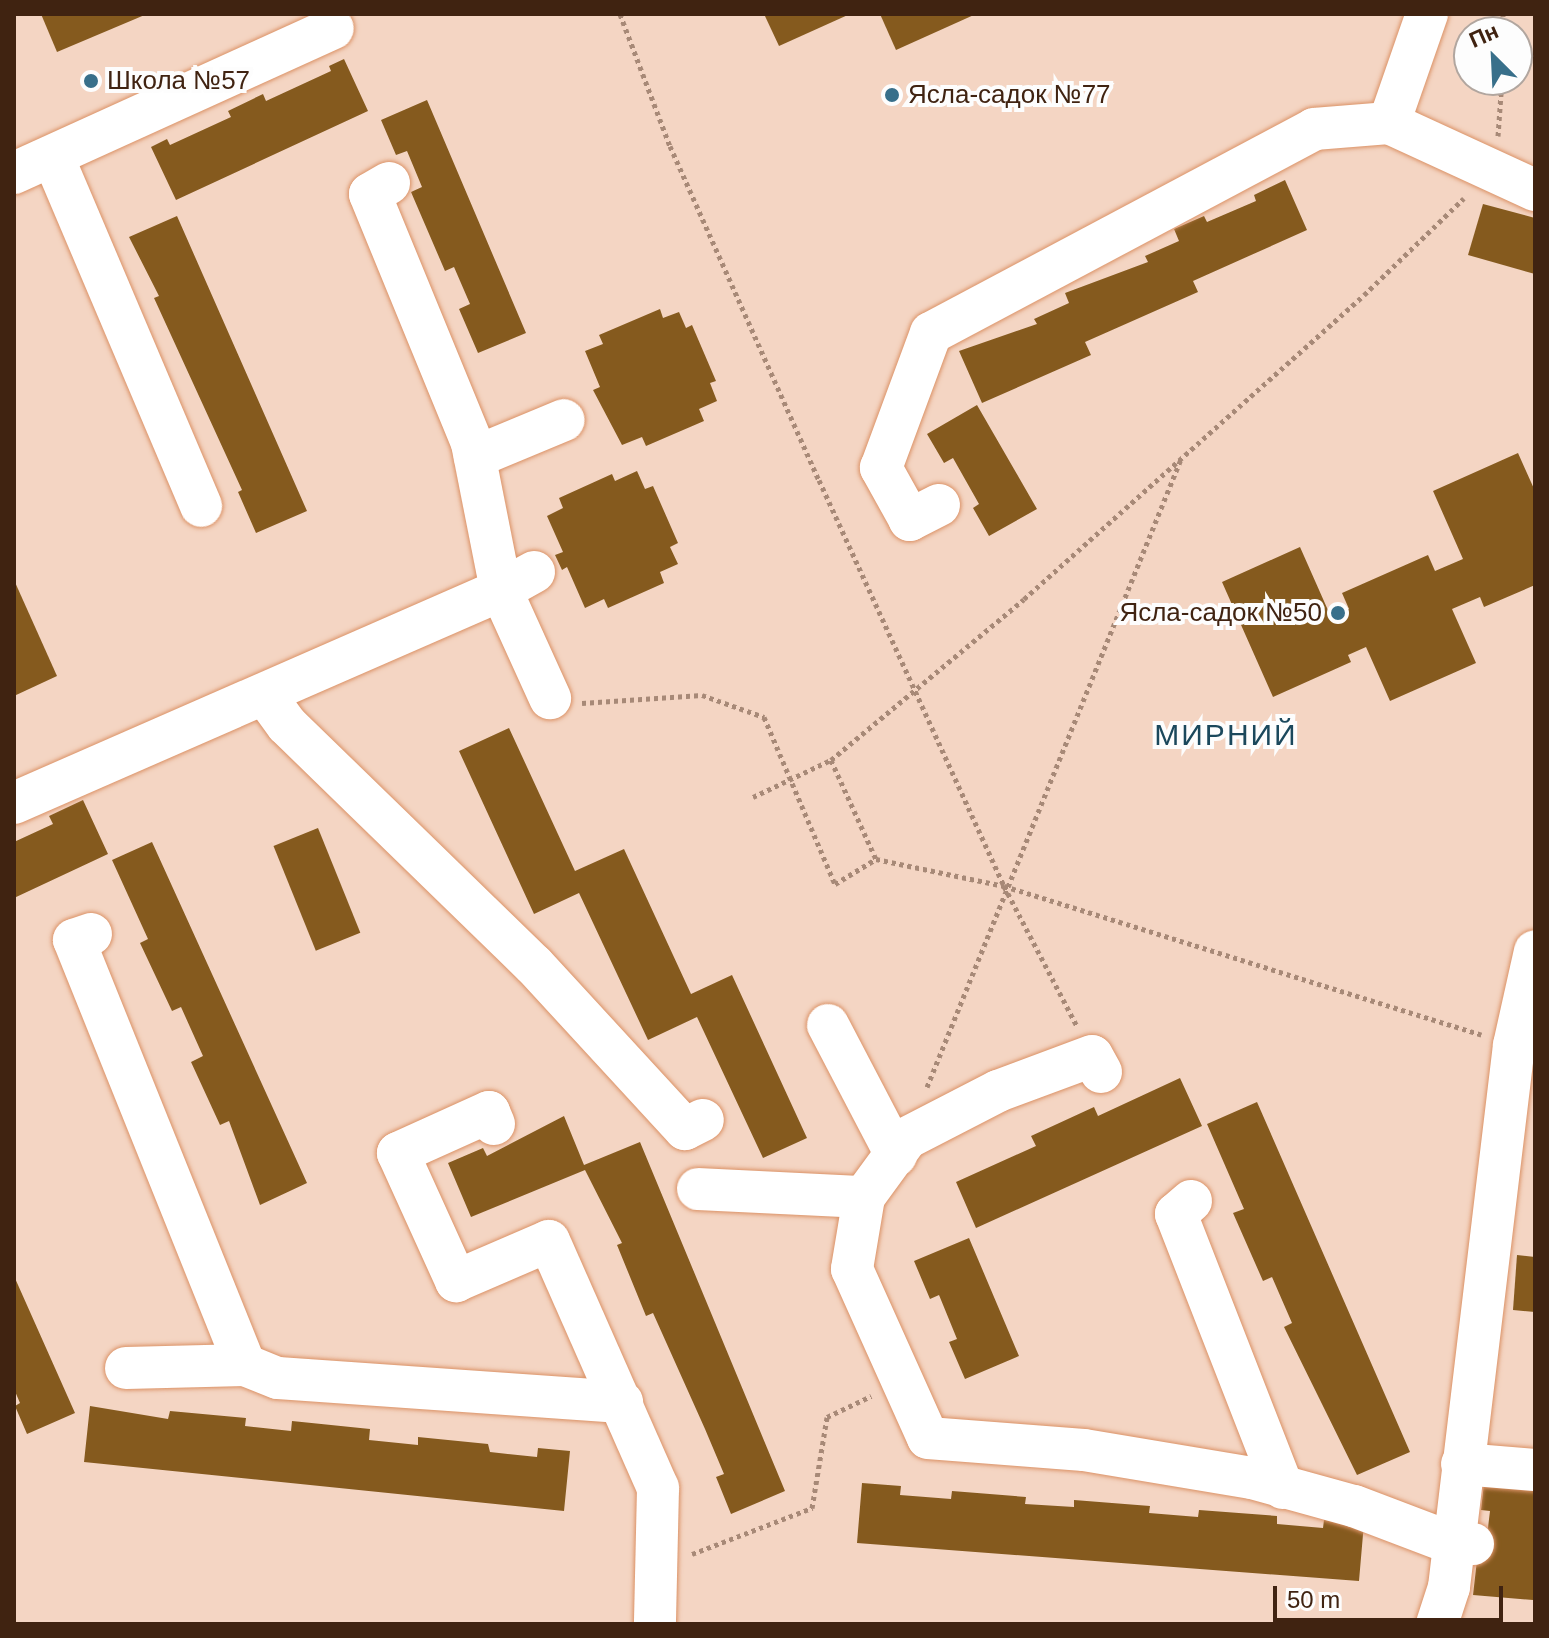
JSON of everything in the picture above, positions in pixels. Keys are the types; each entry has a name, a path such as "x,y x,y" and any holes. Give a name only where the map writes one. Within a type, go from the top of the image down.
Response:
{"lane":[{"path":"1389,123 1427,14"},
{"path":"14,173 193,103 289,58 333,28"},
{"path":"939,505 910,520 881,468 931,333 1003,307 1114,248 1225,187 1314,129 1389,123 1535,190"},
{"path":"53,157 118,285 204,495"},
{"path":"389,183 370,194 424,301 517,581 550,698"},
{"path":"475,457 564,420"},
{"path":"18,802 517,581"},
{"path":"265,695 287,725 420,829 481,902 531,944 580,994 647,1070 685,1129 703,1120"},
{"path":"91,934 74,940 140,1065 265,1381"},
{"path":"1437,1624 1464,1544 1462,1464 1518,1171 1514,1045 1535,951"},
{"path":"828,1025 902,1147"},
{"path":"1096,1064 902,1147 864,1197 852,1269 892,1336 900,1382 937,1451 1056,1459 1180,1476 1354,1506 1464,1544"},
{"path":"494,1124 489,1112 398,1153 456,1281 558,1237 613,1357 622,1402 663,1471 658,1488 655,1624"},
{"path":"698,1189 864,1197"},
{"path":"1191,1201 1176,1214 1234,1321 1299,1497"},
{"path":"141,1375 265,1381 397,1399 515,1406 622,1402"},
{"path":"1462,1464 1535,1470"}],"path":[{"path":"620,14 670,146 1004,886 1096,1064"},
{"path":"753,797 831,760 917,690 1364,295 1493,170 1500,96"},
{"path":"902,1147 1004,886 1181,458"},
{"path":"550,698 583,703 702,695 764,717 794,778 835,884 876,859 1004,886 1514,1045"},
{"path":"831,760 876,859"},
{"path":"654,1568 812,1508 827,1417 900,1382"}],"building":[{"path":"41,14 147,14 57,52"},
{"path":"764,14 850,14 779,46"},
{"path":"880,14 976,14 896,50"},
{"path":"344,59 368,111 176,200 151,147 167,139 170,145 231,117 228,111 263,94 266,101 331,71 329,66"},
{"path":"427,100 526,333 478,353 459,309 470,304 454,267 445,271 411,192 422,187 407,151 396,155 381,120"},
{"path":"1285,180 1307,230 1193,281 1198,292 1085,342 1091,355 982,403 959,351 1037,324 1034,319 1069,303 1065,293 1148,262 1145,256 1179,241 1174,229 1204,216 1207,222 1256,201 1254,195"},
{"path":"1483,204 1535,218 1535,274 1468,255"},
{"path":"177,216 307,511 256,533 238,492 242,490 154,298 159,296 129,237"},
{"path":"660,309 663,318 679,312 686,328 692,325 716,381 710,383 717,401 699,409 704,421 646,446 642,437 622,445 593,390 600,387 585,351 603,344 599,335"},
{"path":"977,405 1037,509 989,536 973,508 979,504 953,458 944,463 927,434"},
{"path":"1518,453 1535,491 1535,585 1484,607 1480,597 1452,609 1476,663 1390,701 1366,647 1348,655 1351,662 1273,697 1222,582 1300,547 1331,617 1349,609 1342,593 1428,555 1435,571 1463,559 1433,491"},
{"path":"637,471 645,489 653,486 678,543 670,547 678,564 660,572 664,583 608,608 604,599 585,608 567,567 562,570 555,555 563,552 547,516 563,508 559,498 612,474 615,481"},
{"path":"14,580 57,676 14,696"},
{"path":"509,728 575,871 624,849 691,994 732,975 807,1138 763,1158 697,1017 648,1040 579,893 534,914 459,751"},
{"path":"83,800 108,854 14,898 14,842 53,824 49,816"},
{"path":"318,828 360,933 316,951 273,846"},
{"path":"152,842 307,1183 260,1205 229,1121 220,1125 191,1062 203,1056 181,1007 172,1011 140,943 148,939 112,860"},
{"path":"1180,1078 1202,1126 976,1228 956,1182 1036,1146 1031,1136 1094,1107 1098,1116"},
{"path":"1257,1102 1410,1452 1357,1475 1284,1327 1292,1323 1272,1277 1263,1281 1233,1213 1244,1209 1207,1124"},
{"path":"564,1116 584,1165 640,1142 785,1491 731,1514 716,1477 724,1474 705,1429 653,1313 646,1316 617,1245 622,1243 585,1170 471,1217 448,1163 483,1148 487,1156"},
{"path":"969,1238 1019,1356 965,1379 949,1342 957,1339 939,1295 930,1299 914,1261"},
{"path":"1517,1255 1535,1257 1535,1312 1513,1310"},
{"path":"14,1276 75,1413 27,1434 15,1406 20,1403 14,1389"},
{"path":"90,1406 168,1419 170,1411 246,1418 245,1426 291,1431 292,1421 370,1429 369,1440 418,1445 418,1437 488,1444 490,1452 537,1457 538,1448 570,1451 564,1511 84,1462"},
{"path":"1485,1474 1535,1479 1533,1600 1473,1595 1477,1560 1484,1561 1490,1511 1481,1510"},
{"path":"862,1483 901,1486 900,1495 951,1499 952,1491 1026,1497 1025,1504 1074,1507 1074,1500 1150,1506 1149,1513 1198,1517 1199,1510 1277,1516 1277,1524 1323,1528 1324,1520 1364,1523 1359,1581 857,1543"}],"place":[{"name":"Школа №57","path":"91,81"},
{"name":"Ясла-садок №77","path":"892,95"},
{"name":"Ясла-садок №50","path":"1338,613"}],"district":[{"name":"МИРНИЙ","path":"1226,735"}]}
